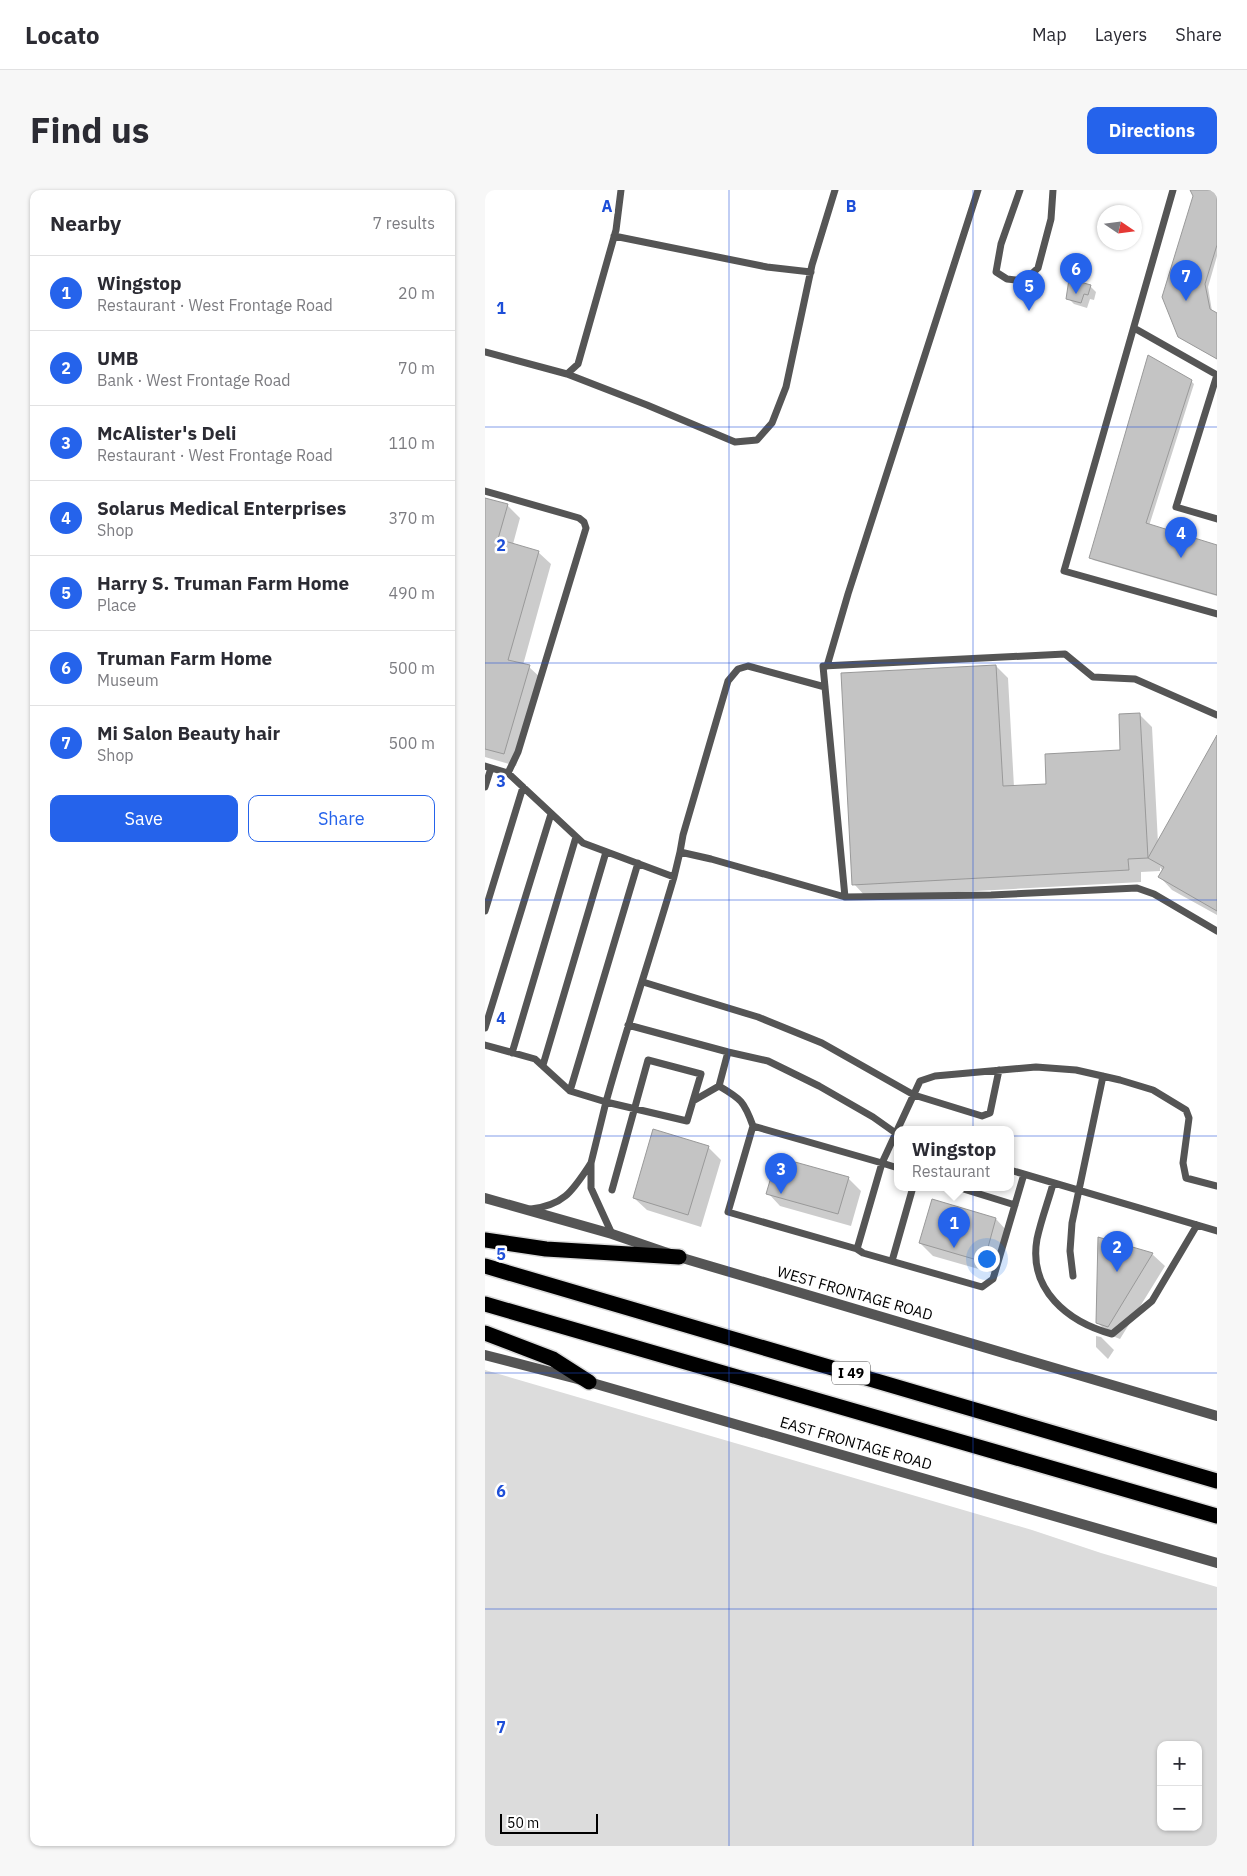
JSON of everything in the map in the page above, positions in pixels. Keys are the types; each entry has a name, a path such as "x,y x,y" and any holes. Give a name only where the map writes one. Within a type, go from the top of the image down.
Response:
{"highway":[{"path":"485,1240 546,1249 679,1257"},
{"name":"I 49","path":"485,1266 1217,1480"},
{"name":"I 49","path":"485,1304 1217,1516"},
{"path":"485,1333 553,1359 589,1382"}],"street":[{"name":"WEST FRONTAGE ROAD","path":"485,1198 612,1234 679,1257 1217,1416"},
{"name":"EAST FRONTAGE ROAD","path":"485,1355 589,1382 1217,1563"}],"lane":[{"path":"567,374 578,364 614,236 621,190"},
{"path":"485,352 567,374 647,404 735,442 757,440 772,423 786,387 811,272 835,190"},
{"path":"827,666 848,594 977,190"},
{"path":"1020,190 1001,244 996,272 1007,279 1025,281 1038,268 1051,219 1053,190"},
{"path":"1173,190 1064,571 1217,614"},
{"path":"614,236 767,267 811,272"},
{"path":"1134,328 1217,375 1177,507 1217,519"},
{"path":"485,491 579,518 584,522 585,528 518,752 507,773"},
{"path":"845,897 823,666 1065,654 1093,677 1135,679 1217,715"},
{"path":"612,1234 591,1188 591,1163 628,1025 643,982 674,876 683,835 728,680 738,670 748,666 825,686"},
{"path":"485,787 488,767 507,773 583,844 674,876"},
{"path":"485,911 523,787"},
{"path":"485,1028 551,814"},
{"path":"512,1053 576,837"},
{"path":"543,1065 606,852"},
{"path":"680,852 845,897 991,895 1137,888 1154,894 1217,931"},
{"path":"570,1091 638,863"},
{"path":"643,982 758,1017 822,1043 914,1094 982,1116 989,1113 999,1070"},
{"path":"628,1025 768,1061 819,1086 873,1117 894,1133"},
{"path":"485,1045 535,1059 570,1091 607,1102 634,1108 687,1121 701,1074 648,1060 634,1108 612,1190"},
{"path":"693,1102 719,1086 728,1052"},
{"path":"900,1126 920,1081 935,1076 1036,1067 1076,1070 1153,1090 1186,1110 1189,1118 1183,1163 1186,1178 1217,1186"},
{"path":"1073,1276 1070,1251 1072,1223 1103,1076"},
{"path":"719,1086 739,1097 753,1126 728,1212 857,1249 863,1253 982,1287 993,1279 1024,1174"},
{"path":"753,1126 894,1167"},
{"path":"857,1249 882,1163 894,1138"},
{"path":"525,1210 547,1207 566,1197 591,1163"},
{"path":"1014,1171 1217,1230"},
{"path":"1053,1184 1037,1240 1037,1261 1042,1282 1053,1302 1073,1318 1112,1334 1152,1301 1197,1225"},
{"path":"892,1261 912,1191"},
{"path":"970,1191 1015,1205"}],"shaded area":[{"path":"485,1370 1032,1530 1101,1553 1217,1587 1217,1846 485,1846"}],"building":[{"path":"1190,190 1217,190 1217,245 1205,284 1210,309 1217,313 1217,359 1178,337 1162,297 1193,196"},
{"path":"1069,279 1091,285 1088,295 1084,294 1081,303 1066,299"},
{"path":"1148,355 1192,380 1146,523 1217,545 1217,595 1089,558"},
{"path":"485,498 508,504 498,539 539,551 508,660 530,665 504,754 485,749"},
{"path":"996,665 1003,786 1046,784 1045,754 1120,750 1119,714 1140,713 1148,858 1128,859 1129,870 852,885 841,673"},
{"path":"1217,735 1217,911 1158,877 1164,867 1148,858"},
{"path":"653,1129 709,1146 688,1215 633,1198"},
{"path":"777,1157 849,1177 838,1214 766,1194"},
{"path":"932,1199 996,1218 984,1262 919,1243"},
{"path":"1098,1237 1153,1253 1108,1327 1096,1323"}],"place":[{"name":"Truman Farm Home","path":"1076,294"},
{"name":"Mi Salon Beauty hair","path":"1186,301"},
{"name":"Harry S. Truman Farm Home","path":"1029,311"},
{"name":"Solarus Medical Enterprises","path":"1181,558"},
{"name":"McAlister's Deli","path":"781,1194"},
{"name":"Wingstop","path":"954,1248"},
{"name":"UMB","path":"1117,1272"}]}
